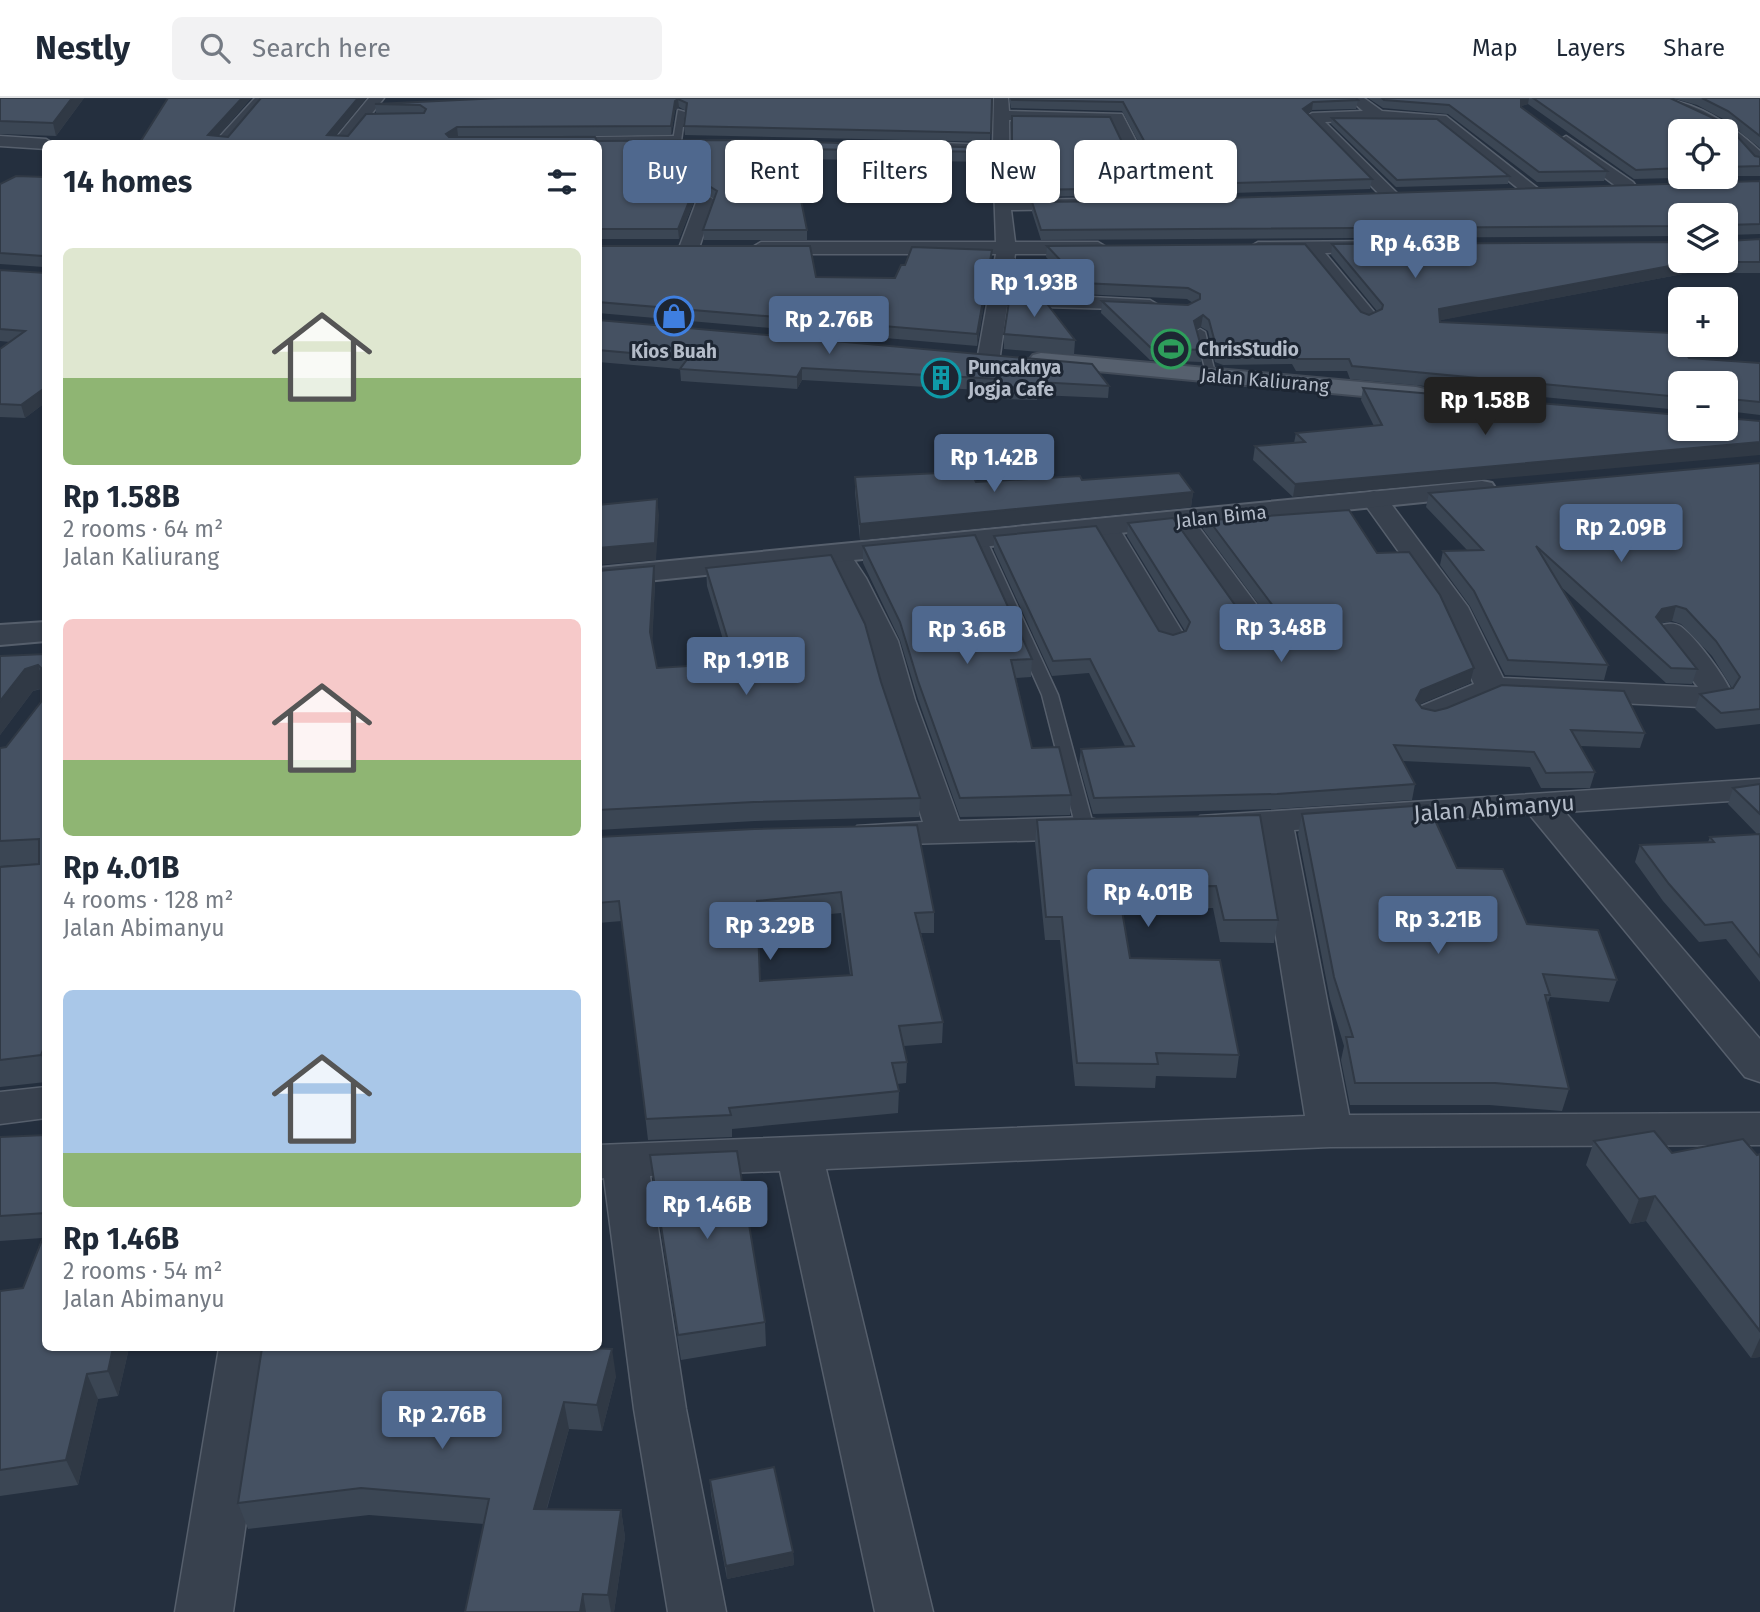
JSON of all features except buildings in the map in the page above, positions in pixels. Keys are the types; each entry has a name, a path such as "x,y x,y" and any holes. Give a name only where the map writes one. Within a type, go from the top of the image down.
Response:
{"main road":[{"name":"Jalan Kaliurang","path":"961,353 1432,396"}],"street":[{"path":"225,140 263,98"},
{"path":"1355,98 1378,115"},
{"path":"1658,98 1727,129 1760,160"},
{"path":"988,99 1001,104 1116,117 1127,140"},
{"path":"1000,140 1001,104"},
{"path":"343,140 369,111 393,105"},
{"path":"1364,197 1397,196 1312,118 1378,115 1421,116 1444,120 1538,190 1506,191"},
{"path":"1556,133 1634,186 1600,187"},
{"path":"0,141 42,144"},
{"path":"602,142 623,142"},
{"path":"689,248 705,203"},
{"path":"1134,204 1158,203"},
{"path":"989,355 1006,249 1001,205 1094,204"},
{"path":"1244,248 1401,247"},
{"path":"663,248 716,248"},
{"path":"742,248 1121,248"},
{"path":"1311,248 1368,318"},
{"path":"998,299 1173,307"},
{"name":"Jalan Bima","path":"602,577 1503,488"},
{"path":"1374,499 1453,607 1491,687"},
{"path":"1179,520 1271,646"},
{"path":"1105,528 1171,638"},
{"path":"836,554 883,641 899,700 945,833"},
{"path":"0,635 42,631"},
{"path":"1431,714 1478,696 1491,687 1656,697 1700,697 1716,694 1712,681 1669,632"},
{"name":"Jalan Abimanyu","path":"1180,825 1275,823 1760,789"},
{"path":"1539,804 1760,1067"},
{"path":"1275,823 1330,1131"},
{"path":"836,834 1099,828"},
{"path":"0,1108 42,1103"},
{"path":"697,1612 612,1161 1330,1131 1760,1129"},
{"path":"799,1153 904,1612"},
{"path":"204,1612 245,1351"}],"lane":[{"path":"681,112 684,140"},
{"path":"1200,332 1212,376"},
{"path":"980,541 1051,695 1099,828"}],"place":[{"name":"Kios Buah","path":"674,316"},
{"name":"ChrisStudio","path":"1171,349"},
{"name":"Puncaknya Jogja Cafe","path":"941,378"}]}
